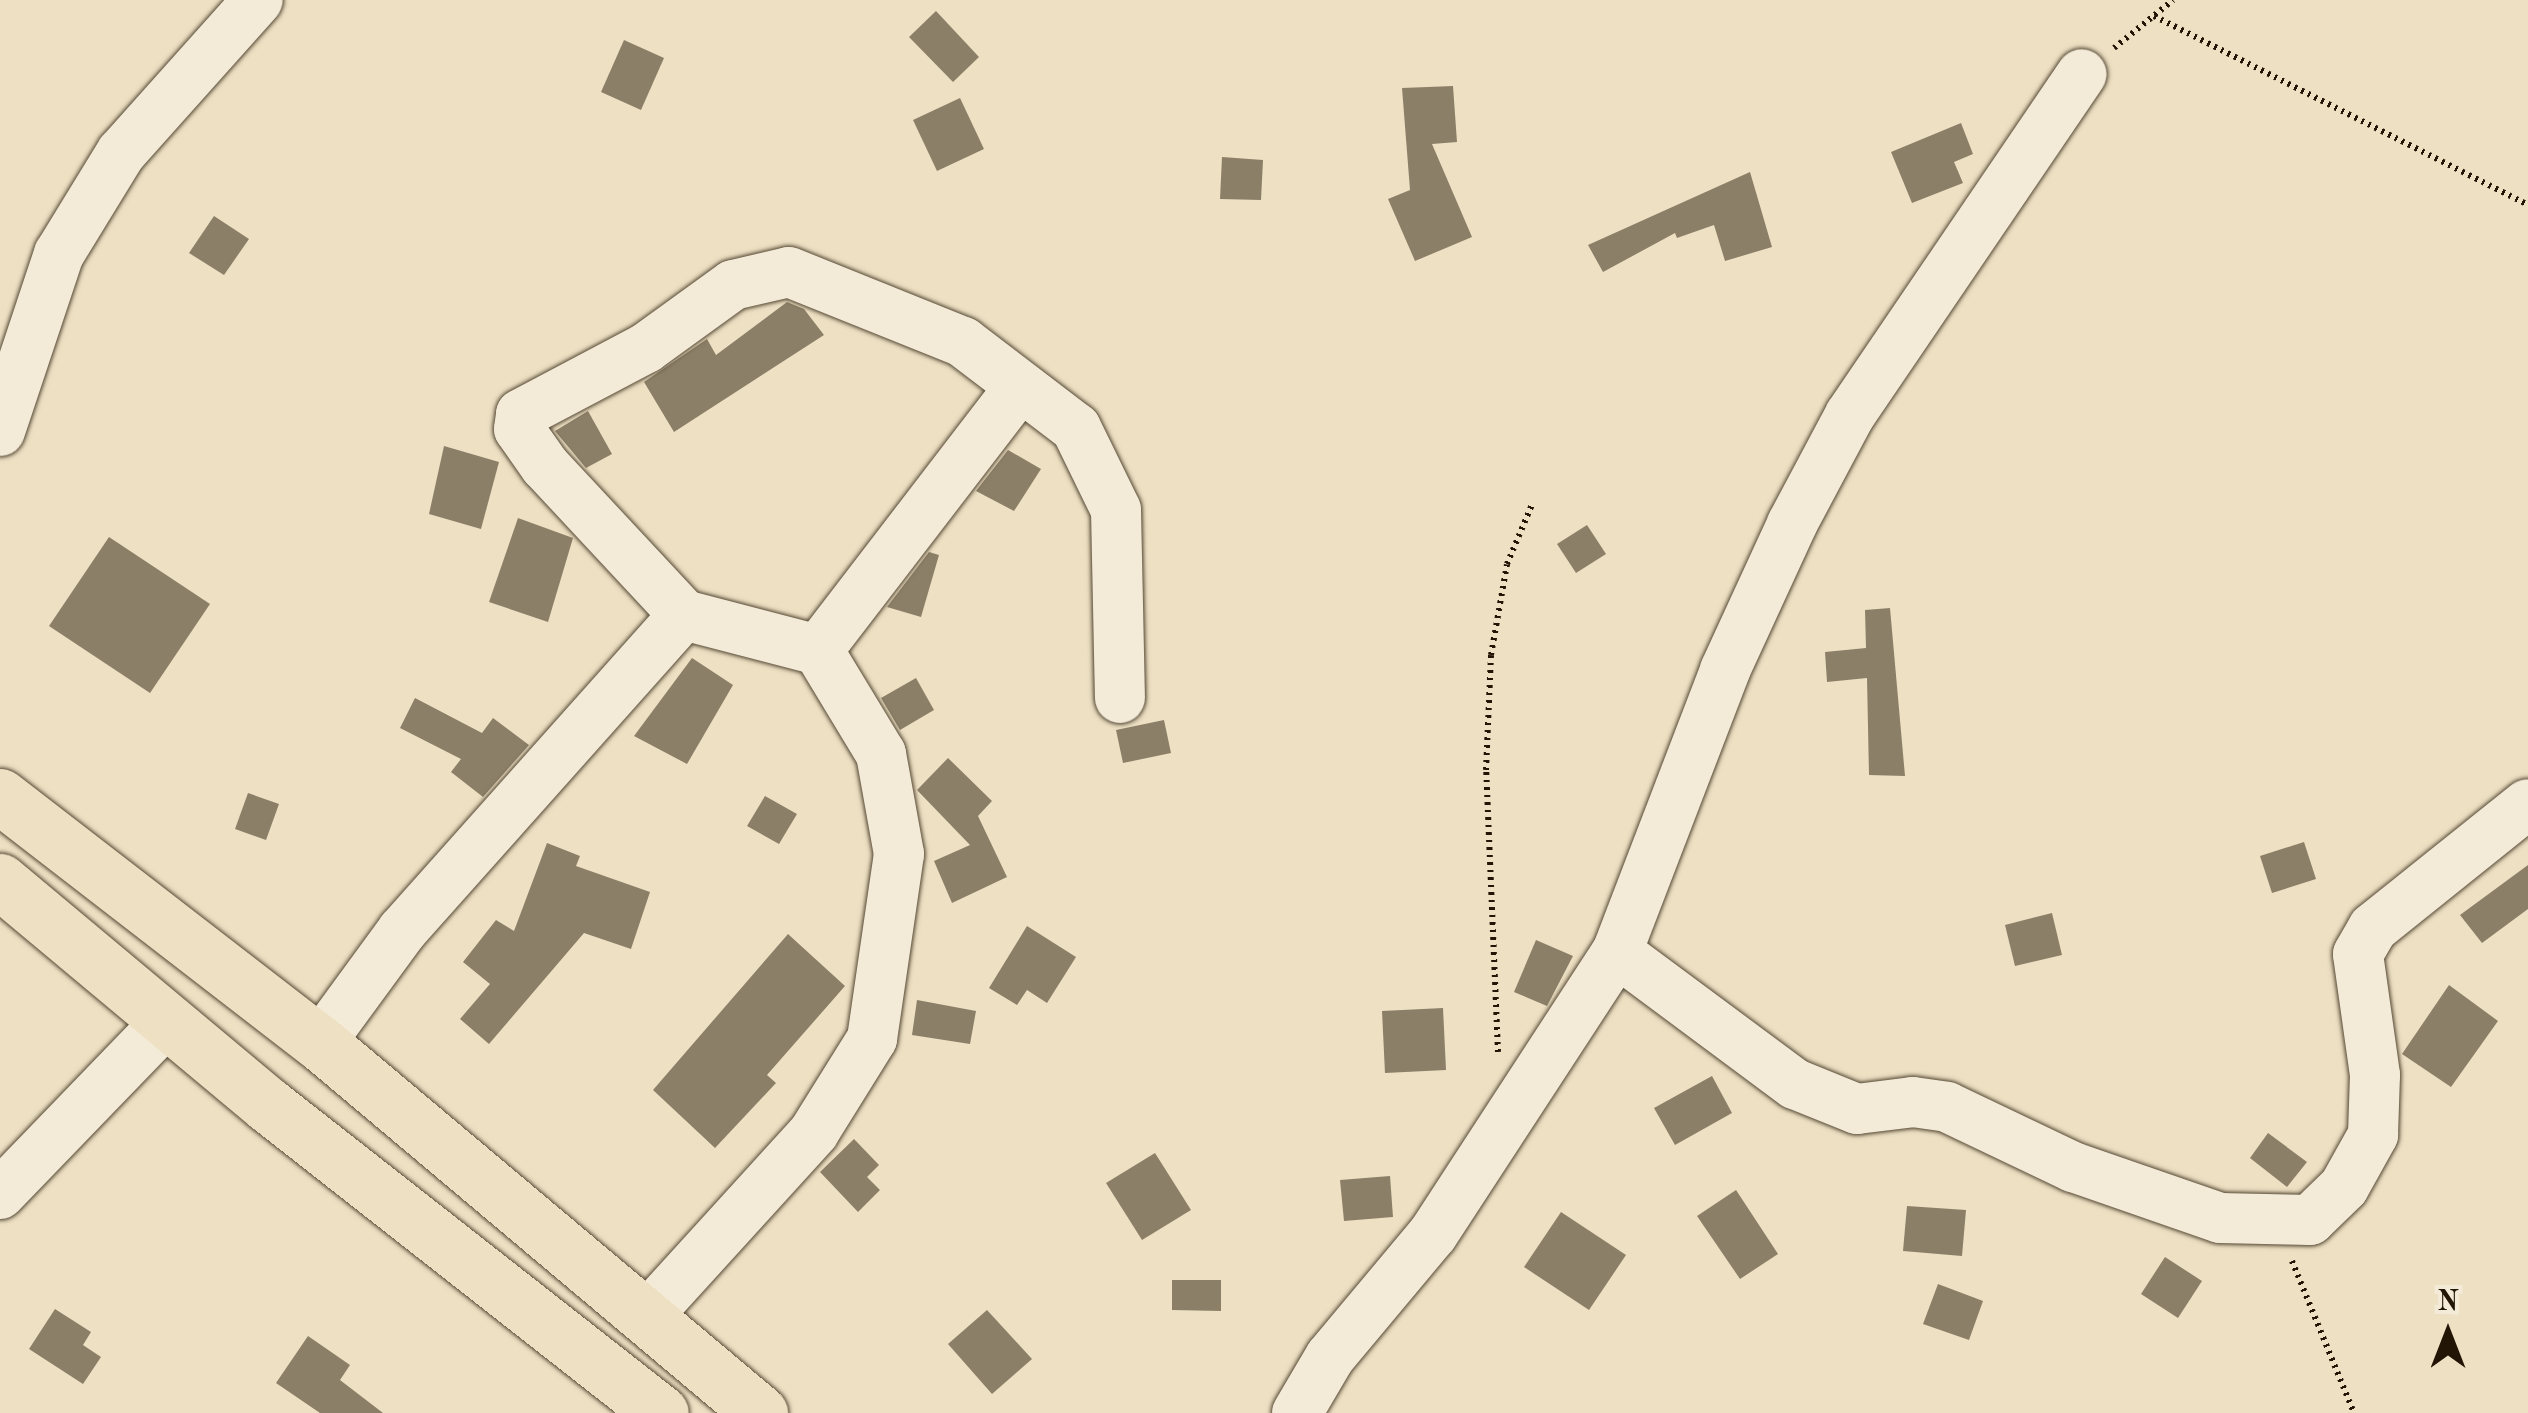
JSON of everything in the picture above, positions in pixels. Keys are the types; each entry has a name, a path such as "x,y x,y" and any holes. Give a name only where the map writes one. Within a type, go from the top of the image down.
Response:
{"highway":[{"path":"0,796 320,1043 760,1413"},
{"path":"0,881 167,1021 662,1413"}],"street":[{"path":"0,432 59,254 121,153 258,0"},
{"path":"1297,1413 1330,1358 1434,1234 1618,952 1726,670 1800,508 1956,252 2082,74"},
{"path":"645,1318 814,1132 872,1039 899,854 881,754 818,650 684,615 545,466 519,428 532,403 620,363 752,275 789,272 963,342 1076,428 1116,510 1120,698"},
{"path":"818,650 1020,387"},
{"path":"320,1043 402,931 684,615"},
{"path":"1618,952 1795,1084 1856,1110 1947,1108 2092,1174 2220,1218 2278,1225 2310,1220 2344,1187 2372,1135 2375,1075 2358,954 2372,928 2528,804"},
{"path":"0,1194 167,1021"}],"path":[{"path":"2082,74 2173,0"},
{"path":"2154,16 2528,205"},
{"path":"1498,1062 1486,770 1491,655 1507,564 1533,502"},
{"path":"2278,1225 2354,1413"}],"building":[{"path":"936,11 979,57 953,82 909,37"},
{"path":"624,40 664,58 641,110 601,92"},
{"path":"1453,86 1457,142 1432,144 1472,237 1415,261 1388,199 1410,190 1402,88"},
{"path":"960,98 984,149 937,171 913,120"},
{"path":"1961,123 1973,154 1954,162 1963,183 1912,203 1891,152"},
{"path":"1222,157 1263,160 1261,200 1220,199"},
{"path":"1750,172 1772,247 1725,261 1714,225 1677,238 1675,233 1603,272 1588,245"},
{"path":"214,216 249,239 224,275 189,253"},
{"path":"787,302 804,309 824,335 674,432 644,382 707,339 716,355"},
{"path":"588,411 612,454 586,468 555,431"},
{"path":"444,446 499,462 481,529 429,514"},
{"path":"1008,450 1041,469 1014,511 976,491"},
{"path":"518,518 573,538 548,622 489,602"},
{"path":"1587,525 1606,554 1576,573 1557,544"},
{"path":"109,537 210,604 150,693 49,626"},
{"path":"929,552 939,555 921,617 887,607"},
{"path":"1890,608 1905,776 1869,775 1867,678 1827,682 1825,652 1866,648 1865,610"},
{"path":"692,658 733,685 687,764 634,736"},
{"path":"916,678 934,710 900,730 881,698"},
{"path":"415,698 482,733 493,718 529,745 483,797 451,772 461,759 400,728"},
{"path":"1164,720 1171,753 1123,763 1116,730"},
{"path":"948,758 992,801 978,816 1007,877 952,903 934,861 970,845 917,790"},
{"path":"248,793 279,804 266,840 235,829"},
{"path":"765,796 797,814 779,844 747,826"},
{"path":"2304,842 2316,879 2272,893 2260,856"},
{"path":"547,843 580,856 576,866 650,892 631,949 584,933 489,1044 460,1019 490,984 463,962 496,920 514,931"},
{"path":"2528,865 2528,909 2482,943 2460,915"},
{"path":"2052,913 2062,955 2015,966 2005,925"},
{"path":"1027,926 1076,957 1047,1003 1027,990 1017,1005 989,988"},
{"path":"788,934 845,986 767,1075 776,1083 715,1148 653,1090"},
{"path":"1536,940 1573,956 1547,1006 1514,992"},
{"path":"2449,985 2498,1021 2451,1087 2402,1054"},
{"path":"917,1000 976,1011 970,1044 912,1035"},
{"path":"1443,1008 1446,1070 1385,1073 1382,1011"},
{"path":"1712,1076 1732,1113 1675,1145 1654,1108"},
{"path":"2268,1133 2307,1162 2287,1187 2250,1158"},
{"path":"854,1139 879,1165 867,1177 880,1190 858,1212 820,1172"},
{"path":"1155,1153 1191,1210 1142,1240 1106,1183"},
{"path":"1390,1176 1393,1217 1344,1221 1340,1180"},
{"path":"1736,1190 1778,1254 1740,1279 1697,1216"},
{"path":"1907,1206 1966,1210 1962,1256 1903,1251"},
{"path":"1561,1212 1626,1255 1589,1310 1524,1267"},
{"path":"2165,1257 2202,1281 2178,1318 2141,1294"},
{"path":"1172,1280 1221,1280 1221,1311 1172,1310"},
{"path":"1938,1284 1983,1301 1969,1340 1923,1324"},
{"path":"55,1309 91,1332 83,1345 101,1357 83,1384 29,1349"},
{"path":"987,1310 1032,1359 992,1394 948,1344"},
{"path":"308,1336 350,1365 340,1380 383,1413 320,1413 276,1383"}]}
